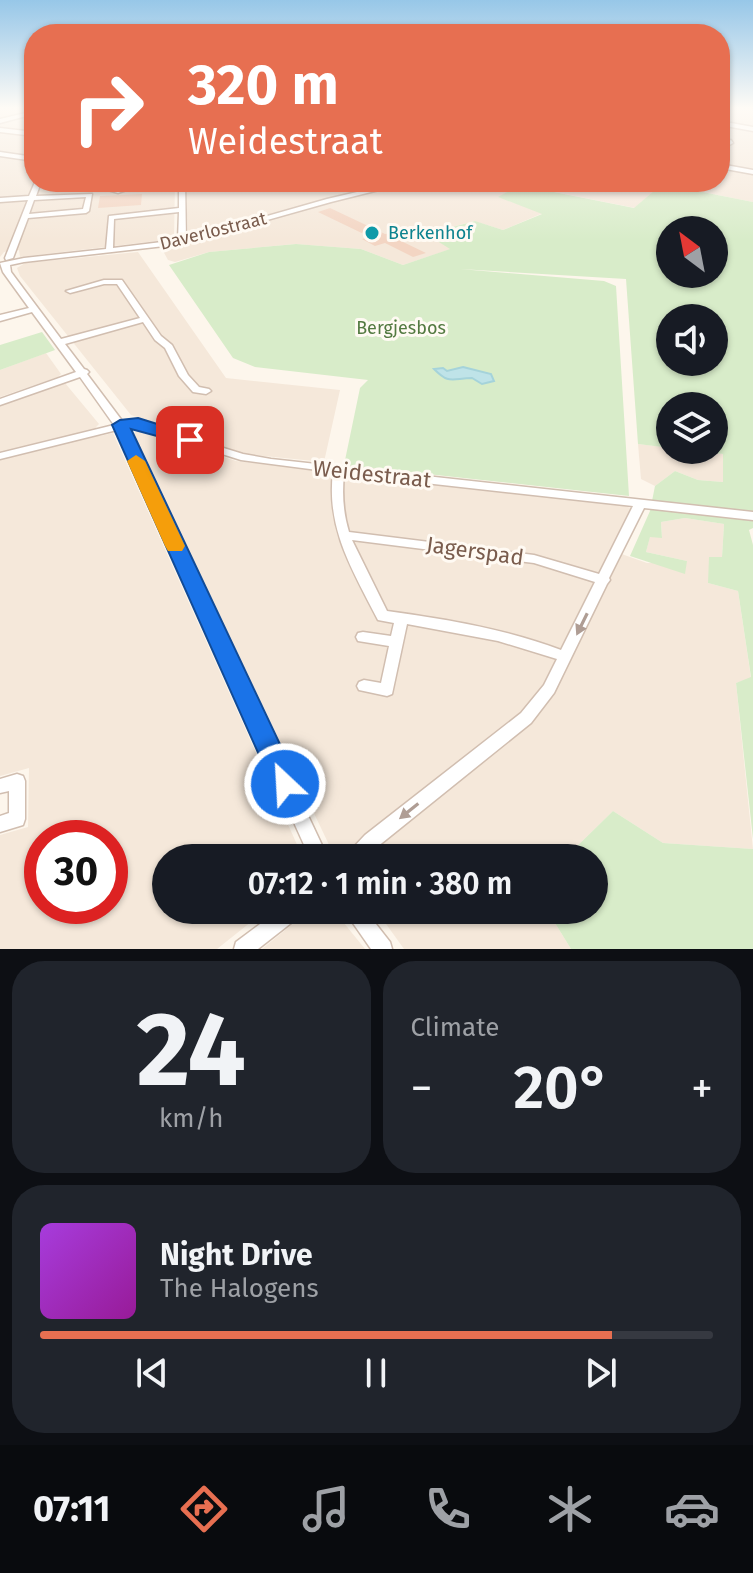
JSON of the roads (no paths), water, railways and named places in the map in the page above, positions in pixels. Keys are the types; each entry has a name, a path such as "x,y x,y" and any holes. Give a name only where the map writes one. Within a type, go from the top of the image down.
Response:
{"street":[{"path":"0,154 24,158"},
{"path":"730,168 753,172"},
{"path":"34,192 6,262 7,272 84,372 120,425 313,844"},
{"path":"182,192 182,242"},
{"name":"Daverlostraat","path":"6,262 182,242 365,192"},
{"path":"0,200 90,195 86,211 25,216"},
{"path":"109,251 111,217 181,210"},
{"path":"70,291 104,282 119,282 158,338 169,347 184,376 196,390 206,391"},
{"path":"0,318 35,309"},
{"path":"61,342 146,319"},
{"path":"0,402 84,372"},
{"name":"Weidestraat","path":"0,456 138,423 241,457 339,471 753,516"},
{"path":"339,471 335,510 343,535 383,616 520,639 566,657"},
{"path":"368,844 526,718 540,703 566,657 640,503"},
{"name":"Jagerspad","path":"343,535 534,559 604,580"},
{"path":"364,686 387,690 402,618"},
{"path":"363,637 397,642"},
{"path":"0,786 17,781 17,819 0,824"},
{"path":"243,949 276,924"},
{"path":"364,924 383,949"}],"water":[{"path":"463,367 491,374 494,381 482,384 472,378 450,380 434,369 447,371"}],"place":[{"name":"Berkenhof","path":"372,233"}],"park label":[{"name":"Bergjesbos","path":"401,328"}]}
